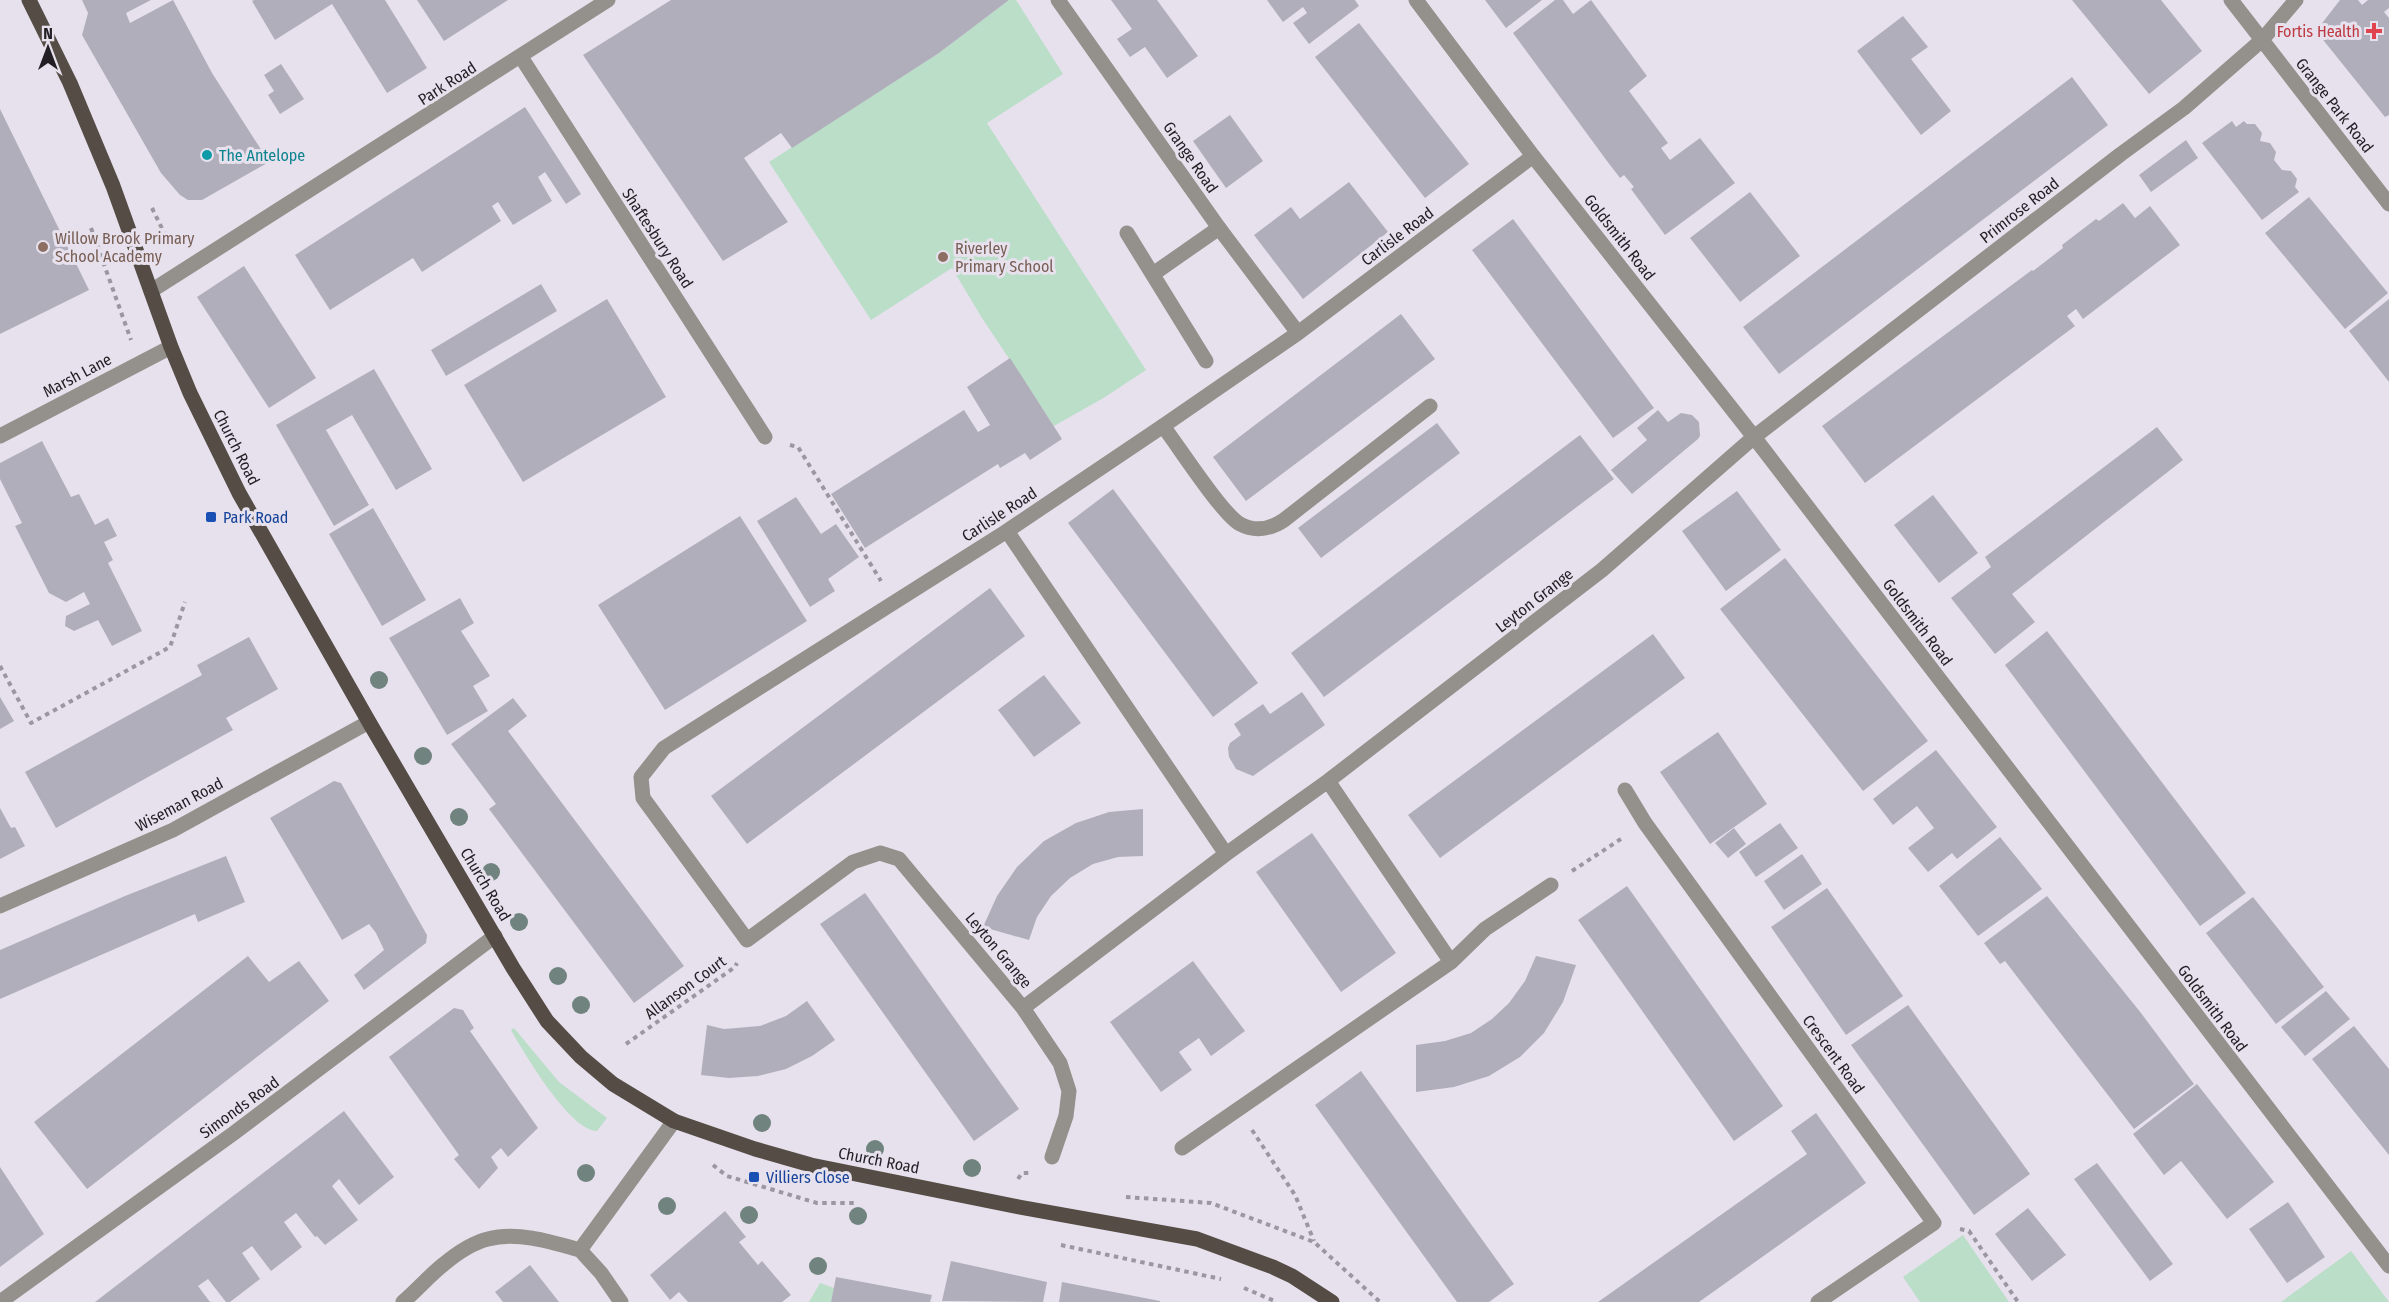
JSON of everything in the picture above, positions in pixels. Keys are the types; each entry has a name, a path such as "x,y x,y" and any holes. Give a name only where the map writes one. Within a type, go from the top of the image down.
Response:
{"main road":[{"name":"Church Road","path":"29,0 70,83 113,186 190,393 239,493 369,722 495,936 547,1021 581,1057 613,1084 674,1121 755,1149 811,1164 1197,1239 1273,1267 1292,1276 1332,1302"}],"street":[{"name":"Park Road","path":"152,291 608,0"},
{"name":"Grange Road","path":"1058,0 1219,228 1298,333"},
{"name":"Goldsmith Road","path":"1416,0 1533,156 1754,437 2389,1266"},
{"name":"Grange Park Road","path":"2231,0 2389,204"},
{"name":"Primrose Road","path":"1754,437 2105,166 2184,108 2262,40 2296,0"},
{"name":"Shaftesbury Road","path":"521,57 765,437"},
{"name":"Carlisle Road","path":"747,940 643,798 641,777 664,748 1007,531 1163,426 1298,333 1533,156"},
{"path":"1152,274 1219,228"},
{"path":"1128,233 1206,361"},
{"name":"Marsh Lane","path":"0,436 171,347"},
{"path":"1163,426 1228,514 1248,527 1263,528 1278,525 1430,406"},
{"name":"Leyton Grange","path":"747,940 853,862 880,853 899,859 1023,1008 1226,854 1328,782 1602,570 1754,437"},
{"path":"1007,531 1226,854"},
{"name":"Wiseman Road","path":"0,906 173,830 369,722"},
{"path":"1328,782 1451,962"},
{"name":"Crescent Road","path":"1625,790 1645,824 1934,1223 1818,1302"},
{"path":"1182,1148 1451,962 1485,928 1551,885"},
{"name":"Simonds Road","path":"0,1302 243,1126 495,936"},
{"path":"1023,1008 1060,1063 1069,1091 1065,1116 1052,1157"},
{"path":"580,1250 674,1121"},
{"path":"403,1302 442,1265 464,1250 488,1239 513,1237 580,1250 601,1273 621,1302"}],"path":[{"path":"152,207 168,243 177,255 203,259"},
{"path":"91,228 133,347"},
{"path":"765,437 798,447 894,602"},
{"path":"0,666 31,723 170,647 185,602"},
{"path":"1551,885 1645,824"},
{"name":"Allanson Court","path":"626,1044 735,968 747,940"},
{"path":"1237,1108 1295,1195 1314,1242"},
{"path":"1969,1231 2018,1302"},
{"path":"1086,1250 1227,1281"},
{"path":"1236,1284 1277,1302"}],"green space":[{"path":"1009,0 1016,0 1063,74 987,123 1146,370 1054,426 982,318 952,268 871,320 769,162 939,53"},
{"path":"514,1028 559,1082 607,1118 597,1131 586,1128 561,1105 526,1055 511,1030"},
{"path":"1963,1235 2009,1302 1920,1302 1903,1277"},
{"path":"2351,1251 2389,1302 2281,1302"},
{"path":"820,1283 834,1288 831,1302 809,1302"}],"building":[{"path":"82,0 151,0 126,13 130,23 173,0 212,73 269,162 202,200 188,200 180,195 161,173 82,35 88,13"},
{"path":"385,0 427,68 387,93 332,4 275,40 252,1"},
{"path":"417,0 508,0 444,41"},
{"path":"671,0 1009,0 939,53 792,148 781,133 744,158 788,222 723,261 583,55"},
{"path":"1111,0 1157,0 1198,56 1167,78 1145,47 1130,57 1117,39 1132,29"},
{"path":"1267,0 1355,0 1359,6 1309,44 1293,23 1307,13 1303,7 1283,22"},
{"path":"1485,0 1542,0 1506,28"},
{"path":"1555,0 1563,0 1573,14 1591,0 1647,76 1629,91 1668,143 1661,148 1670,160 1700,138 1735,183 1665,235 1631,189 1634,187 1624,175 1620,178 1513,33"},
{"path":"2072,0 2161,0 2202,51 2149,94"},
{"path":"2340,0 2358,0 2362,5 2368,0 2389,0 2389,8 2384,12 2389,18 2389,115 2385,117 2316,31"},
{"path":"1903,16 1928,47 1911,59 1951,111 1921,135 1857,51"},
{"path":"1359,23 1469,164 1425,198 1315,57"},
{"path":"281,64 304,99 280,114 268,95 274,91 264,75"},
{"path":"2072,77 2108,125 1779,374 1743,327"},
{"path":"525,107 581,194 566,204 545,172 538,177 552,201 513,225 498,202 492,206 501,221 422,272 413,258 330,310 295,255"},
{"path":"0,109 89,290 0,334"},
{"path":"1230,115 1263,161 1226,188 1193,141"},
{"path":"2232,121 2236,127 2244,121 2247,124 2255,124 2262,133 2260,141 2270,143 2276,152 2274,160 2282,170 2291,171 2297,179 2295,187 2299,192 2262,220 2202,143"},
{"path":"2186,140 2198,158 2151,192 2139,175"},
{"path":"1349,182 1388,232 1303,299 1254,235 1291,207 1300,219"},
{"path":"1750,192 1800,256 1740,302 1690,238"},
{"path":"2309,197 2388,293 2345,329 2265,233"},
{"path":"2123,203 2135,218 2150,206 2180,245 2083,319 2076,309 2067,316 2075,326 1865,483 1822,426 2033,271 2096,219 2099,221"},
{"path":"1513,219 1654,408 1613,438 1472,250"},
{"path":"244,266 316,378 269,408 197,297"},
{"path":"541,284 557,311 446,376 431,350"},
{"path":"607,299 666,397 523,482 464,385"},
{"path":"2389,299 2389,382 2349,331"},
{"path":"1401,314 1435,359 1246,501 1213,457"},
{"path":"1010,358 1062,439 1030,460 1025,453 1000,468 998,464 865,548 831,494 964,410 978,432 990,425 967,387"},
{"path":"374,369 432,469 396,490 352,415 326,430 369,505 334,526 276,425"},
{"path":"1658,410 1668,422 1681,413 1692,415 1699,422 1700,436 1632,494 1611,470 1647,440 1637,428"},
{"path":"1437,423 1460,453 1321,558 1298,528"},
{"path":"2157,427 2183,460 2012,594 2035,622 1995,654 1951,598 1991,567 1985,557"},
{"path":"1580,435 1614,479 1324,697 1291,653"},
{"path":"42,441 71,497 79,494 95,525 108,518 117,536 104,542 113,560 108,563 142,631 112,646 98,620 74,631 65,626 66,616 90,604 84,592 66,602 49,593 15,526 22,523 0,479 0,463"},
{"path":"1113,489 1258,683 1213,717 1068,523"},
{"path":"1737,491 1781,550 1726,591 1682,531"},
{"path":"1933,495 1978,553 1939,583 1894,525"},
{"path":"796,497 821,534 836,524 859,557 828,579 835,591 810,607 757,521"},
{"path":"373,508 426,600 382,626 329,534"},
{"path":"740,516 807,621 665,710 598,605"},
{"path":"1785,558 1928,741 1863,791 1720,609"},
{"path":"990,588 1025,636 747,844 711,796"},
{"path":"460,598 474,623 461,631 490,676 473,686 488,711 447,735 389,638"},
{"path":"2047,631 2246,893 2200,926 2005,665"},
{"path":"1653,634 1685,678 1440,858 1408,815"},
{"path":"249,637 278,689 226,718 233,730 56,828 25,772 202,675 197,665"},
{"path":"1044,675 1081,723 1034,757 998,710"},
{"path":"1302,692 1325,725 1253,776 1236,769 1229,757 1228,748 1230,743 1241,735 1234,724 1263,704 1270,714"},
{"path":"0,697 14,721 0,729"},
{"path":"513,698 527,716 508,731 684,966 634,1003 489,809 496,804 451,744"},
{"path":"1718,732 1767,804 1710,844 1660,772"},
{"path":"1936,750 1997,827 1957,859 1952,853 1928,872 1908,848 1934,828 1917,806 1893,825 1873,799"},
{"path":"334,781 341,783 427,935 426,943 364,990 354,975 384,950 376,933 369,924 342,940 270,818"},
{"path":"0,808 11,828 15,827 25,846 0,859"},
{"path":"1143,809 1143,856 1118,857 1093,864 1070,878 1051,896 1037,917 1029,940 983,927 997,896 1017,867 1044,841 1076,823 1109,812"},
{"path":"1780,823 1798,848 1756,877 1739,852"},
{"path":"1734,828 1746,844 1728,858 1715,843"},
{"path":"1312,833 1396,953 1341,992 1256,872"},
{"path":"2000,837 2042,889 1978,936 1939,886"},
{"path":"1802,854 1822,884 1784,910 1764,881"},
{"path":"226,856 245,902 198,922 195,914 0,999 0,950 125,896"},
{"path":"1627,886 1783,1106 1734,1141 1578,920"},
{"path":"1827,888 1903,996 1846,1035 1771,927"},
{"path":"865,893 1019,1109 974,1141 820,924"},
{"path":"2047,896 2141,1013 2194,1084 2134,1129 2005,961 2000,964 1984,943"},
{"path":"2253,897 2324,987 2276,1024 2206,933"},
{"path":"248,956 269,982 299,961 329,1001 87,1189 34,1122"},
{"path":"1536,956 1576,965 1563,1002 1544,1033 1520,1057 1489,1076 1454,1087 1416,1092 1416,1045 1445,1041 1471,1033 1492,1019 1509,1003 1525,981"},
{"path":"1193,961 1245,1031 1211,1056 1199,1038 1179,1052 1192,1070 1161,1092 1110,1022"},
{"path":"2326,991 2350,1019 2305,1056 2281,1027"},
{"path":"807,1001 835,1040 812,1056 786,1069 758,1076 729,1078 701,1075 707,1025 724,1029 760,1026 786,1016"},
{"path":"1908,1005 2030,1174 1974,1215 1851,1045"},
{"path":"454,1008 463,1010 474,1028 470,1031 538,1128 508,1157 501,1148 491,1157 498,1168 479,1189 454,1159 459,1155 389,1057"},
{"path":"2354,1026 2389,1069 2389,1155 2312,1059"},
{"path":"1361,1071 1514,1284 1489,1302 1457,1302 1315,1105"},
{"path":"2197,1084 2274,1182 2227,1219 2181,1161 2164,1175 2133,1134"},
{"path":"344,1111 394,1177 359,1205 339,1179 332,1186 358,1220 325,1245 317,1236 315,1237 296,1213 284,1222 302,1247 271,1271 252,1246 242,1253 260,1279 230,1302 226,1302 208,1279 198,1286 210,1302 95,1302"},
{"path":"1816,1113 1866,1183 1699,1302 1598,1302 1807,1154 1791,1131"},
{"path":"2097,1163 2173,1264 2150,1281 2074,1179"},
{"path":"0,1167 44,1234 0,1267"},
{"path":"2288,1202 2325,1257 2287,1283 2249,1229"},
{"path":"2028,1208 2066,1255 2032,1281 1995,1234"},
{"path":"725,1211 746,1237 739,1242 758,1265 762,1261 791,1295 782,1302 688,1302 679,1292 670,1300 650,1275"},
{"path":"951,1261 1047,1282 1043,1302 942,1301"},
{"path":"530,1265 559,1302 503,1302 495,1292"},
{"path":"836,1277 932,1295 930,1302 831,1302"},
{"path":"1062,1282 1160,1301 1160,1302 1059,1302"}],"place":[{"name":"Fortis Health","path":"2374,31"},
{"name":"The Antelope","path":"207,155"},
{"name":"Willow Brook Primary School Academy","path":"43,247"},
{"name":"Riverley Primary School","path":"943,257"},
{"name":"Park Road","path":"211,517"},
{"name":"Villiers Close","path":"754,1177"}]}
